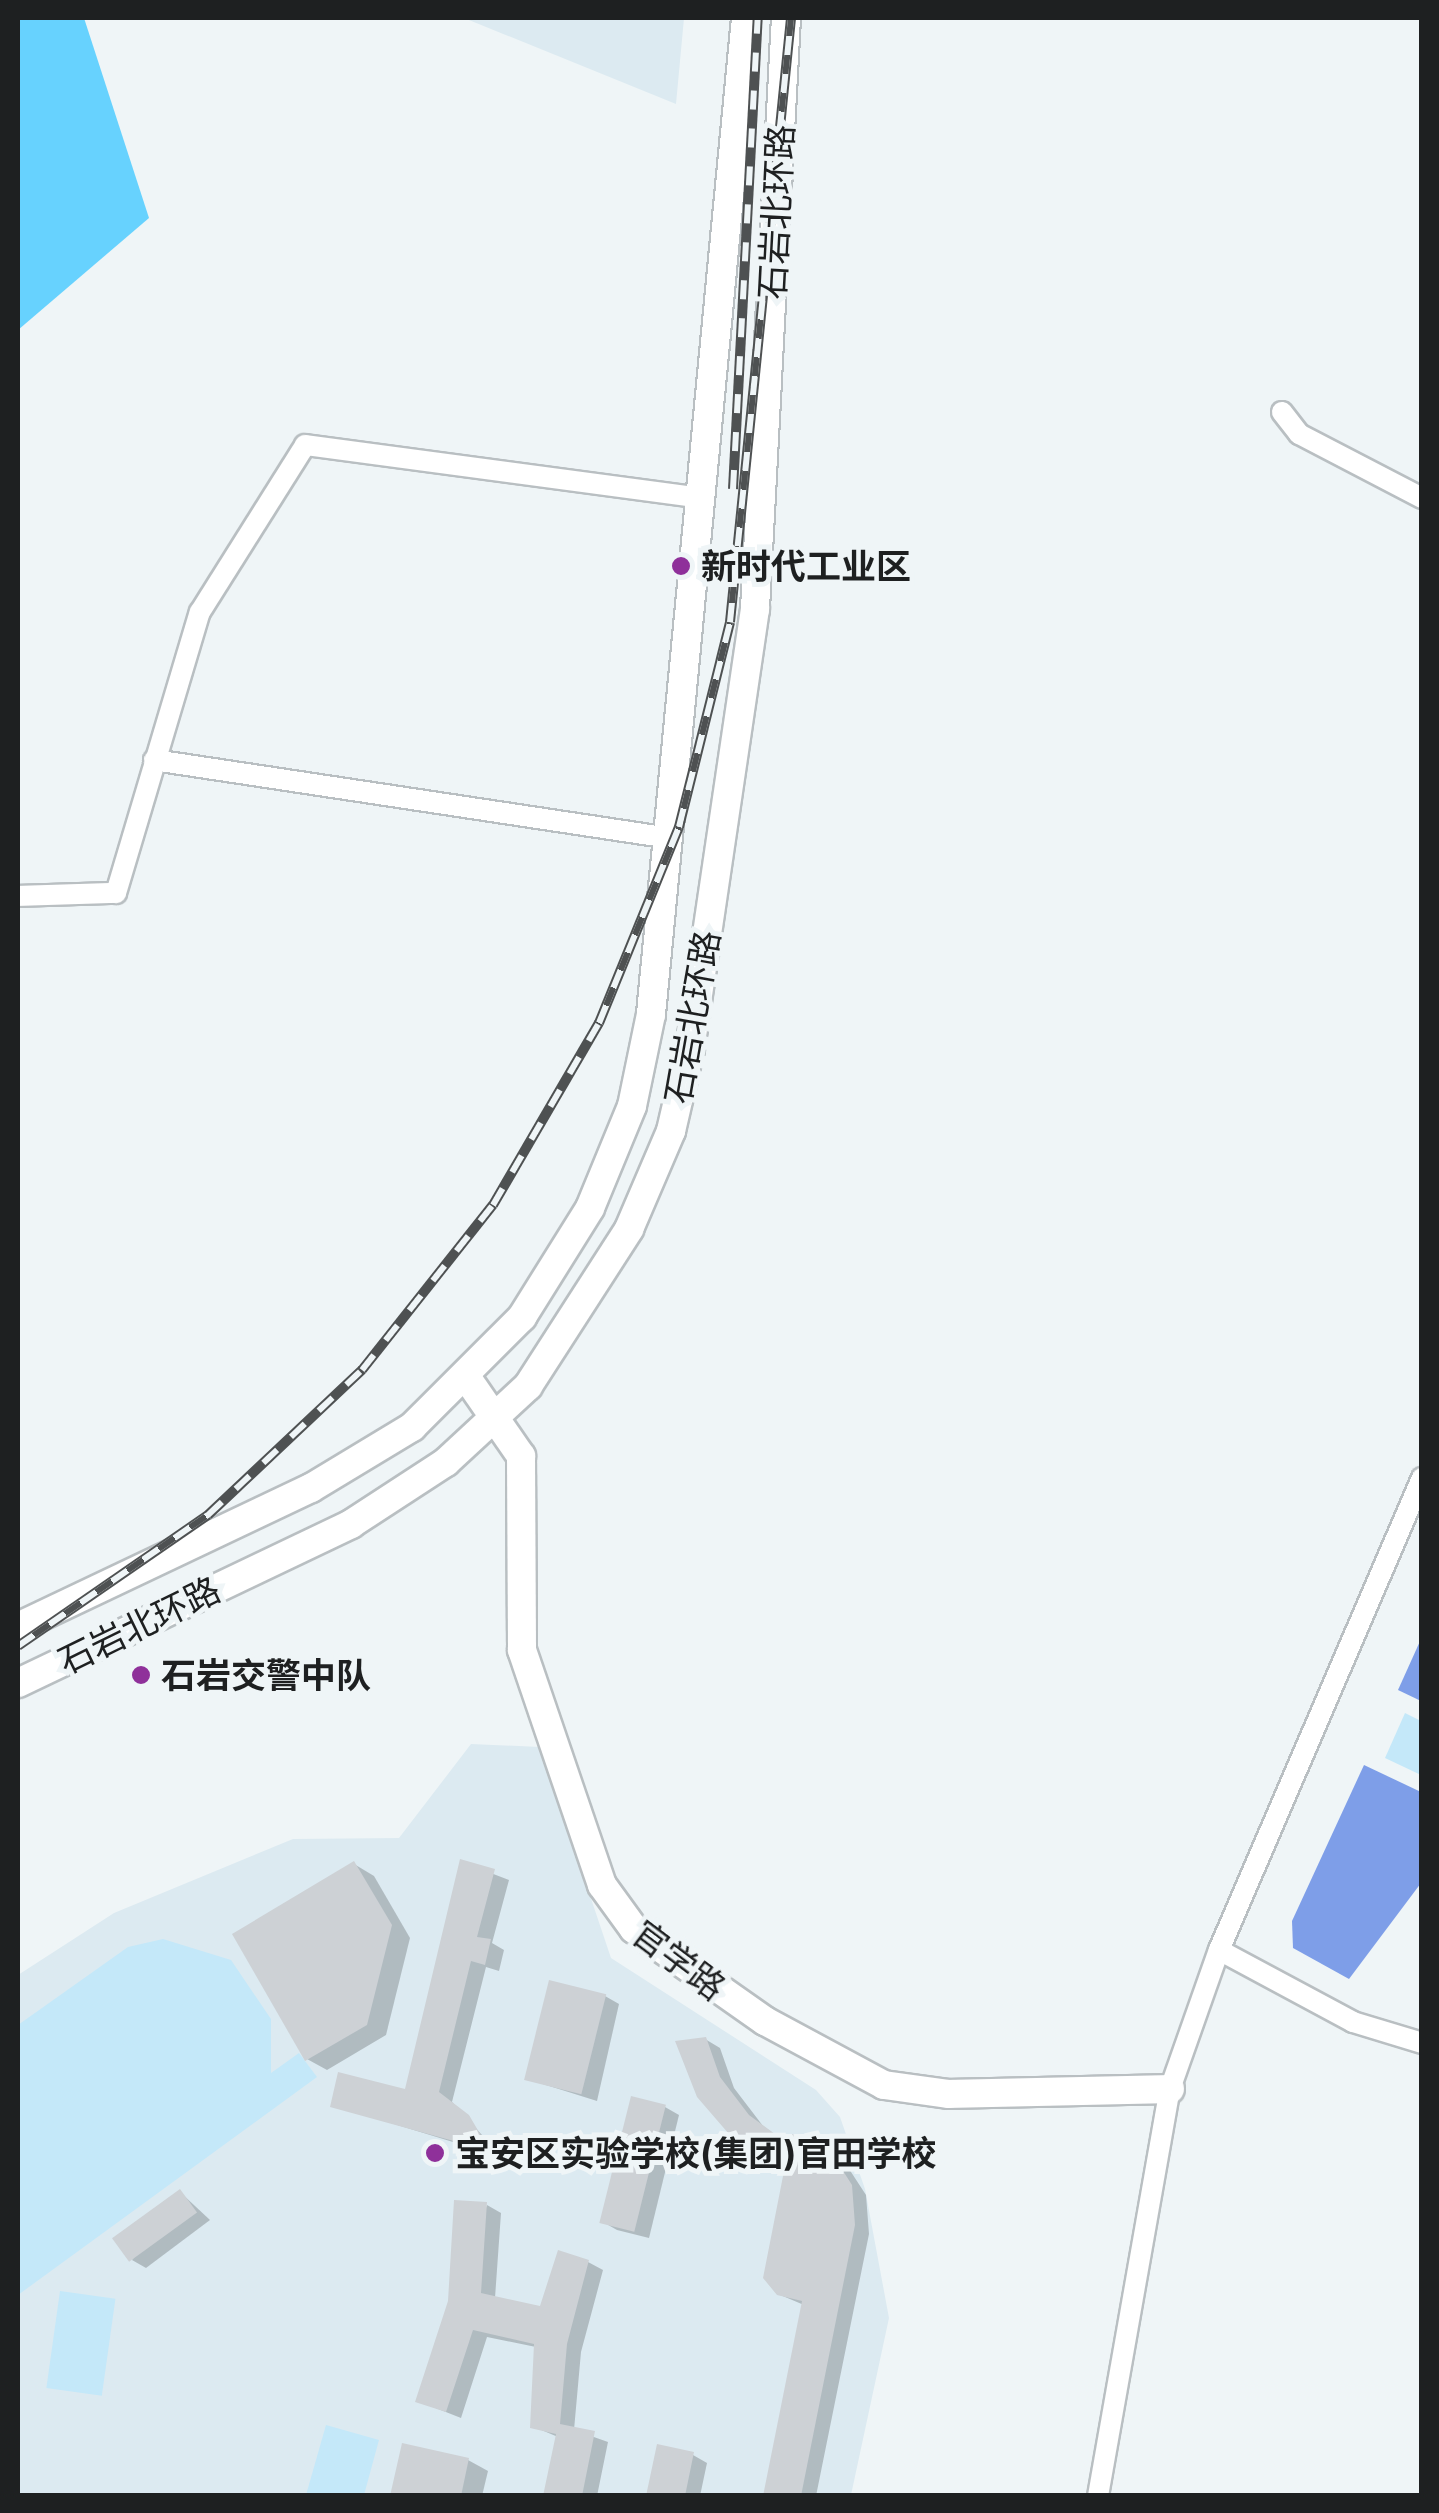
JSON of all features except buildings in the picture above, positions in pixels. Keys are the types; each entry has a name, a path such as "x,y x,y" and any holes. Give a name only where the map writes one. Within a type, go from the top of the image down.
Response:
{"main road":[{"name":"石岩北环路","path":"18,1627 363,1460 467,1378 558,1264 619,1140 644,1058 670,838 746,18"},
{"name":"石岩北环路","path":"18,1683 350,1524 498,1420 562,1342 624,1240 671,1131 690,1049 755,609 786,18"},
{"name":"官学路","path":"467,1378 498,1420 524,1472 522,1650 602,1884 634,1929 765,2021 884,2084 949,2094 1170,2089"}],"street":[{"path":"1282,412 1299,434 1422,498"},
{"path":"18,896 116,892 200,612 305,445 700,498"},
{"path":"154,760 670,838"},
{"path":"1098,2496 1170,2089 1219,1950 1422,1478"},
{"path":"1219,1950 1353,2022 1422,2043"}],"shaded area":[{"path":"18,18 84,18 149,218 18,330"},
{"path":"464,18 684,18 676,104"},
{"path":"1421,1639 1421,1701 1398,1690"},
{"path":"1405,1713 1421,1721 1421,1775 1385,1758"},
{"name":"宝安区实验学校(集团)官田学校","path":"471,1744 540,1747 611,1958 816,2090 840,2117 865,2189 889,2318 851,2495 18,2496 18,1975 114,1913 293,1839 399,1838"},
{"path":"1364,1765 1421,1792 1421,1883 1349,1979 1293,1948 1292,1921"},
{"path":"163,1939 231,1960 271,2019 271,2073 299,2053 317,2077 18,2295 18,2025 128,1947"},
{"path":"60,2291 115,2299 102,2396 46,2388"},
{"path":"326,2425 379,2440 364,2495 306,2495"}],"railway":[{"path":"733,489 758,18"},
{"path":"18,1646 208,1515 362,1370 493,1205 599,1023 679,827 730,622 791,18"}],"place":[{"name":"新时代工业区","path":"681,566"},
{"name":"石岩交警中队","path":"141,1675"},
{"name":"宝安区实验学校(集团)官田学校","path":"435,2153"}]}
